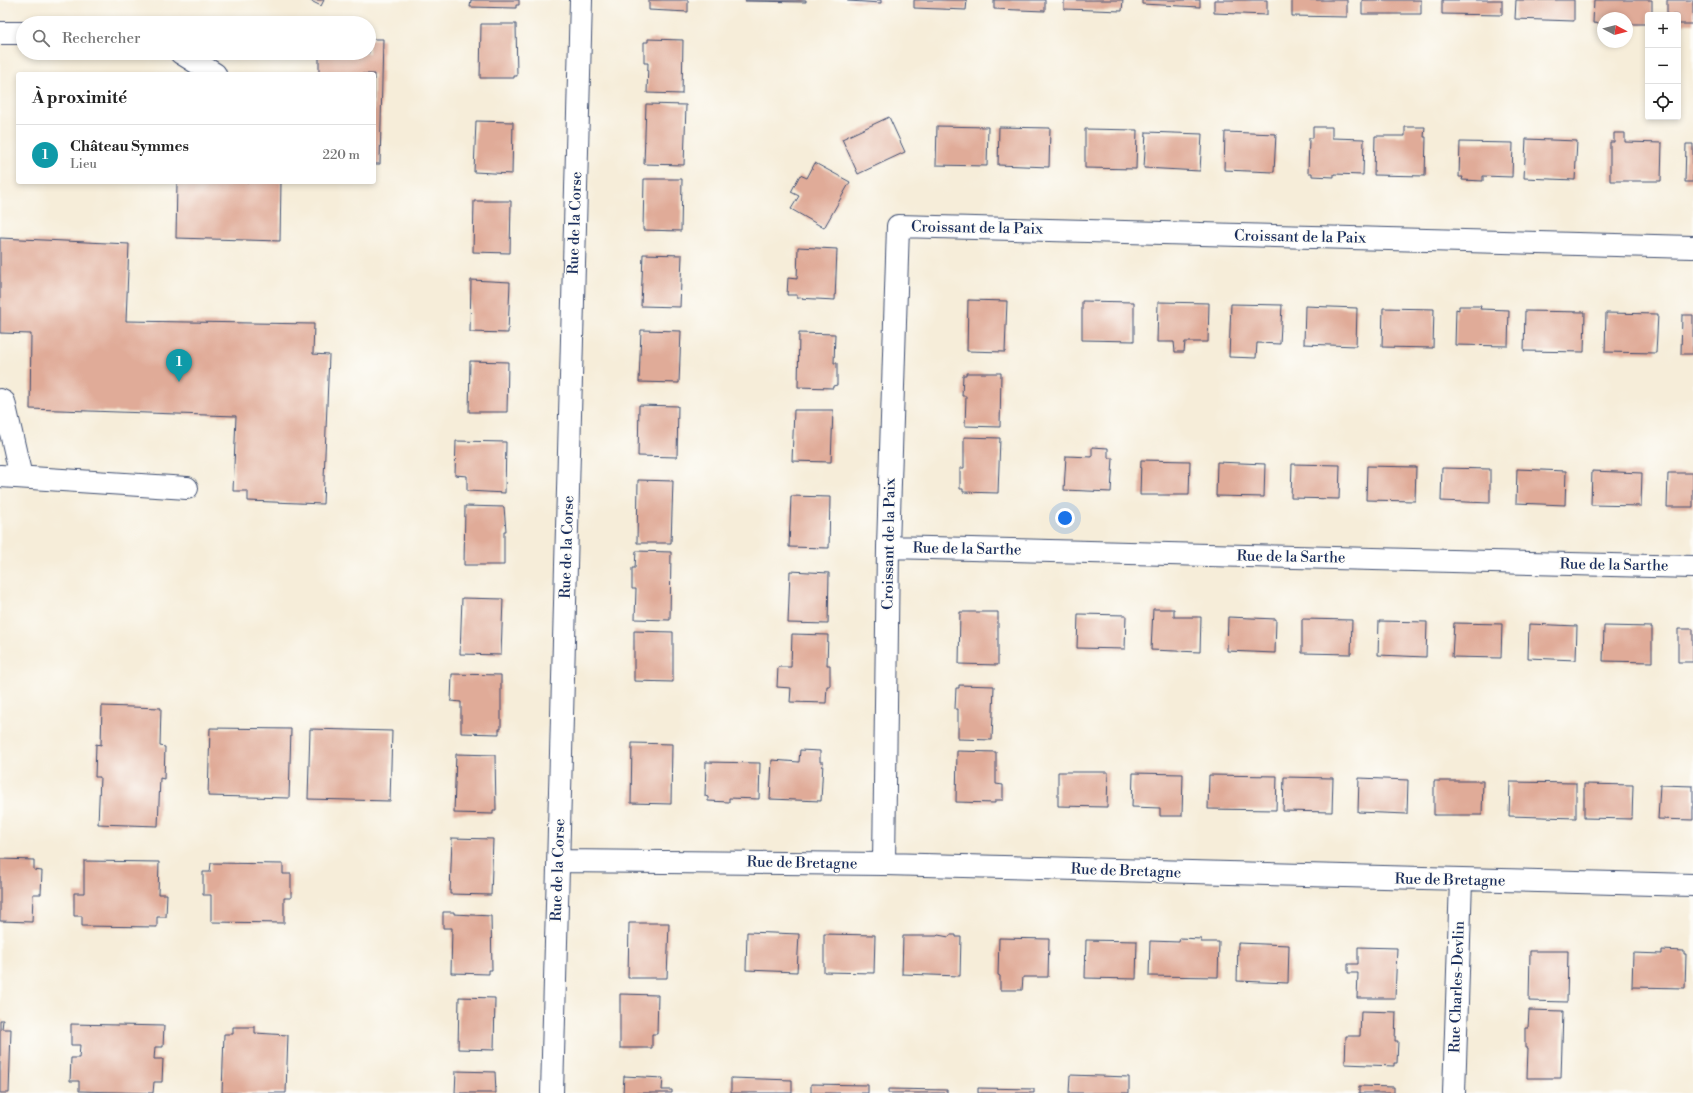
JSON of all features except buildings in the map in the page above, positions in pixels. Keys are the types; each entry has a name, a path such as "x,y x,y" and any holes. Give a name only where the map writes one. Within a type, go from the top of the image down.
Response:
{"street":[{"name":"Rue de la Corse","path":"552,1093 581,0"},
{"path":"0,33 16,33"},
{"path":"192,60 212,72"},
{"name":"Croissant de la Paix","path":"884,864 888,547 898,226 1693,247"},
{"path":"0,400 4,402 10,477 187,488"},
{"name":"Rue de la Sarthe","path":"888,547 1693,567"},
{"name":"Rue de Bretagne","path":"558,861 884,864 1693,885"},
{"name":"Rue Charles-Devlin","path":"1454,1093 1461,880"}],"place":[{"name":"Château Symmes","path":"179,382"}]}
